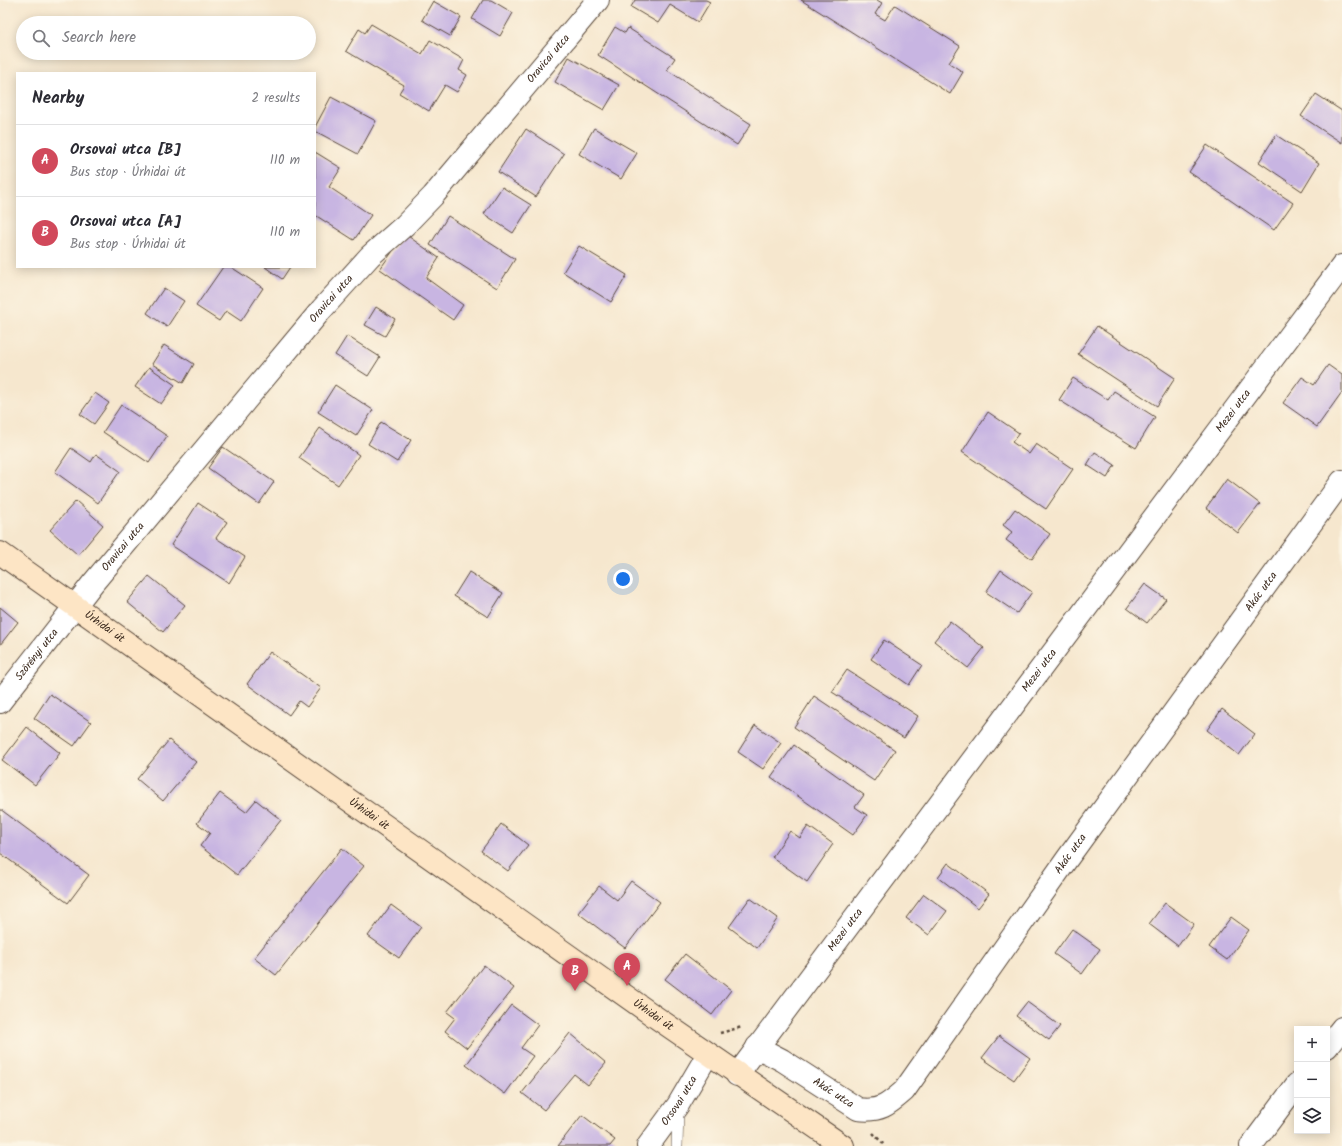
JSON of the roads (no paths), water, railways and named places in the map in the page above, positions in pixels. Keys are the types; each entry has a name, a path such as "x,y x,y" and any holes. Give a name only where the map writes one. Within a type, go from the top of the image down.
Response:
{"main road":[{"name":"Úrhidai út","path":"0,553 737,1074 830,1142"}],"street":[{"name":"Oravicai utca","path":"75,607 322,309 370,256 405,225 433,196 598,0"},
{"name":"Mezei utca","path":"737,1074 1342,266"},
{"name":"Akác utca","path":"757,1047 782,1060 858,1109 870,1111 886,1106 904,1091 1063,865 1342,481"},
{"name":"Szörényi utca","path":"0,702 75,607"},
{"path":"1330,1042 1342,1028"},
{"name":"Orsovai utca","path":"648,1146 678,1105 708,1054"},
{"path":"1251,1146 1294,1088"}],"lane":[{"path":"677,1146 678,1105"}],"place":[{"name":"Orsovai utca [B]","path":"627,986"},
{"name":"Orsovai utca [A]","path":"575,991"}]}
